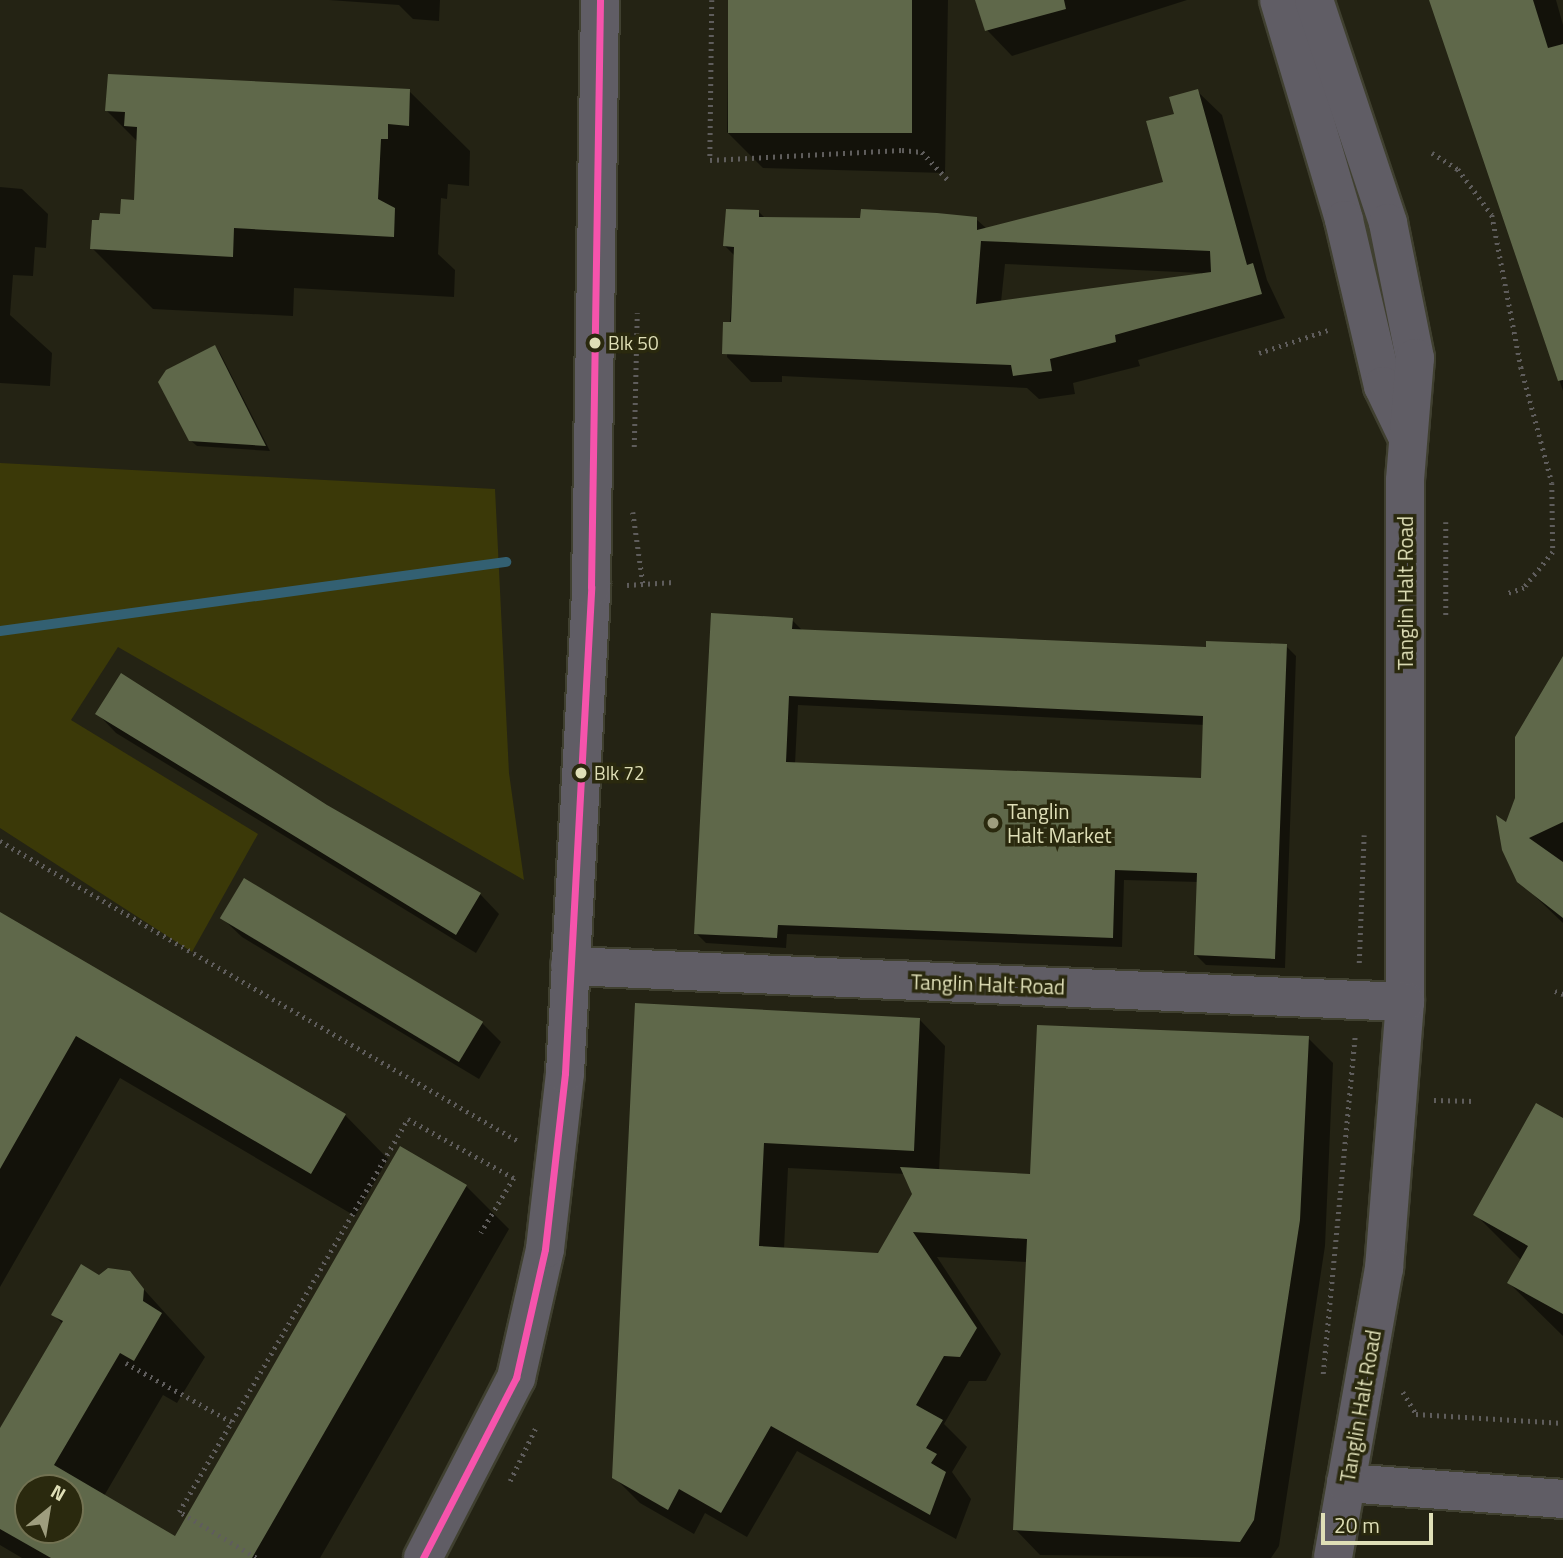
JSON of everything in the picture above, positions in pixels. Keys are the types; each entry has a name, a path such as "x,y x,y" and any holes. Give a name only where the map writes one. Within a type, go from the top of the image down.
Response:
{"street":[{"path":"423,1558 516,1378 545,1249 570,967 591,587 600,0"},
{"name":"Tanglin Halt Road","path":"1279,0 1344,220 1383,386 1406,436"},
{"name":"Tanglin Halt Road","path":"1314,0 1388,223 1415,358 1406,436 1405,1002 1384,1268 1333,1558"},
{"name":"Tanglin Halt Road","path":"570,967 1405,1002"},
{"path":"1346,1483 1563,1499"}],"path":[{"path":"712,0 710,160 902,150 922,152 949,181"},
{"path":"1432,153 1458,169 1492,215 1552,483 1553,552 1524,588 1507,594"},
{"path":"1259,353 1338,327 1341,339"},
{"path":"1321,1389 1341,1233 1358,1000 1364,825"},
{"path":"0,841 528,1146"},
{"path":"1555,991 1563,994"},
{"path":"256,1558 179,1512 408,1119 514,1178 481,1233"},
{"path":"125,1363 232,1422"},
{"path":"1404,1381 1402,1394 1416,1414 1563,1423"}],"shaded area":[{"path":"0,463 495,489 509,773 524,880 118,647 71,720 258,834 192,952 0,828"}],"building":[{"path":"728,0 912,0 912,133 728,133"},
{"path":"975,0 1064,0 1066,9 985,31"},
{"path":"1429,0 1533,0 1548,48 1563,44 1563,380 1558,381"},
{"path":"108,74 410,89 409,126 388,124 388,139 381,139 378,199 395,208 394,237 234,228 233,257 90,249 92,220 99,220 100,213 120,214 121,199 134,200 137,127 124,126 125,112 105,111"},
{"path":"1198,89 1247,265 1253,263 1262,294 1115,335 1116,342 1050,359 1052,371 1013,376 1011,365 722,354 723,322 731,322 734,247 723,246 726,209 759,210 759,217 860,218 861,209 937,213 977,217 977,230 1163,182 1146,121 1174,114 1169,97","holes":["981,241 1210,251 1211,272 976,304"]},
{"path":"215,345 266,446 189,441 158,382 166,370"},
{"path":"711,613 793,618 792,629 1206,647 1206,641 1287,644 1275,959 1194,955 1197,873 1115,870 1113,938 778,925 777,938 694,934","holes":["789,696 1203,716 1201,778 786,762"]},
{"path":"1563,656 1563,822 1529,838 1563,862 1563,918 1517,882 1502,850 1496,815 1506,822 1515,798 1515,737"},
{"path":"121,673 327,805 481,893 456,935 95,714"},
{"path":"244,878 483,1022 459,1062 220,918"},
{"path":"0,912 346,1114 311,1174 76,1036 0,1169"},
{"path":"635,1003 920,1018 914,1151 764,1143 759,1246 878,1253 912,1194 900,1167 1030,1174 1037,1025 1309,1036 1300,1220 1254,1520 1240,1542 1013,1530 1027,1239 913,1232 977,1328 960,1357 944,1356 916,1405 943,1420 926,1448 937,1454 931,1463 946,1472 930,1515 771,1426 721,1513 679,1489 668,1510 612,1478"},
{"path":"1536,1103 1563,1118 1563,1314 1507,1283 1528,1246 1473,1215"},
{"path":"400,1146 467,1185 252,1558 51,1558 26,1544 84,1544 84,1483 175,1536"},
{"path":"81,1264 99,1275 108,1268 130,1271 144,1289 143,1301 162,1313 134,1361 120,1353 54,1465 69,1474 14,1474 14,1537 0,1529 0,1428 63,1321 51,1315"}],"waterway":[{"path":"0,631 506,562"}],"transit line":[{"path":"423,1558 516,1378 545,1249 565,1073 591,587 600,0"}],"place":[{"name":"Blk 50","path":"595,343"},
{"name":"Blk 72","path":"581,773"},
{"name":"Tanglin Halt Market","path":"993,823"}]}
